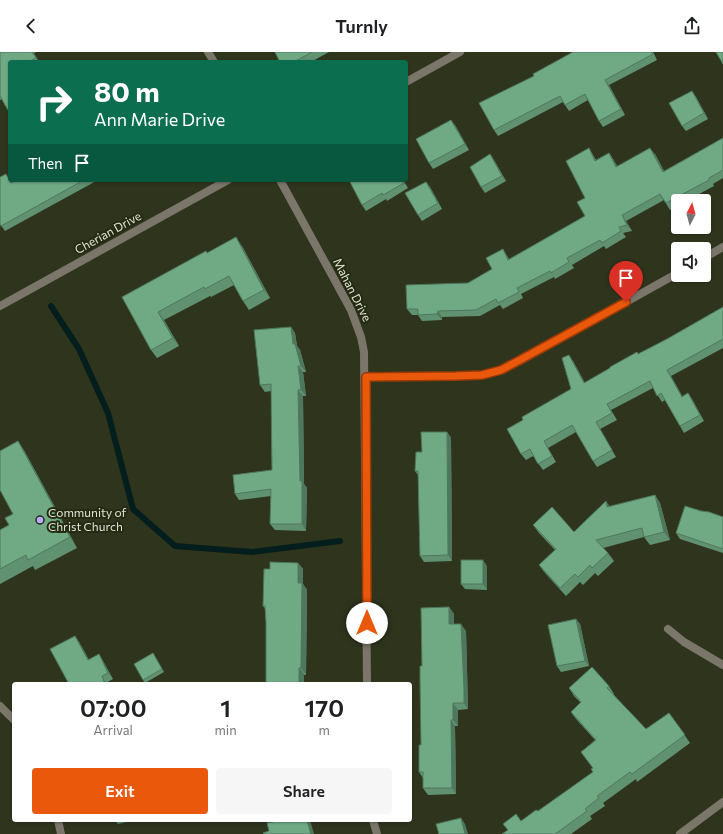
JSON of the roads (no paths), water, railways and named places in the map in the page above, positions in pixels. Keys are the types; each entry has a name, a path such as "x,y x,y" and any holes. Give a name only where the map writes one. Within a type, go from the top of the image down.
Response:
{"street":[{"path":"408,81 460,52"},
{"name":"Cherian Drive","path":"0,306 224,182"},
{"name":"Mahan Drive","path":"281,182 351,310 361,337 364,352 366,377 367,682"},
{"path":"711,254 723,247"},
{"path":"366,377 482,375 501,370 671,276"},
{"path":"668,629 684,642 723,665"},
{"path":"0,706 12,718"},
{"path":"680,834 723,802"},
{"path":"58,822 61,834"},
{"path":"374,822 377,834"}],"waterway":[{"path":"51,306 79,349 108,413 133,509 175,546 252,552 340,541"}],"place":[{"name":"Community of Christ Church","path":"40,520"}]}
